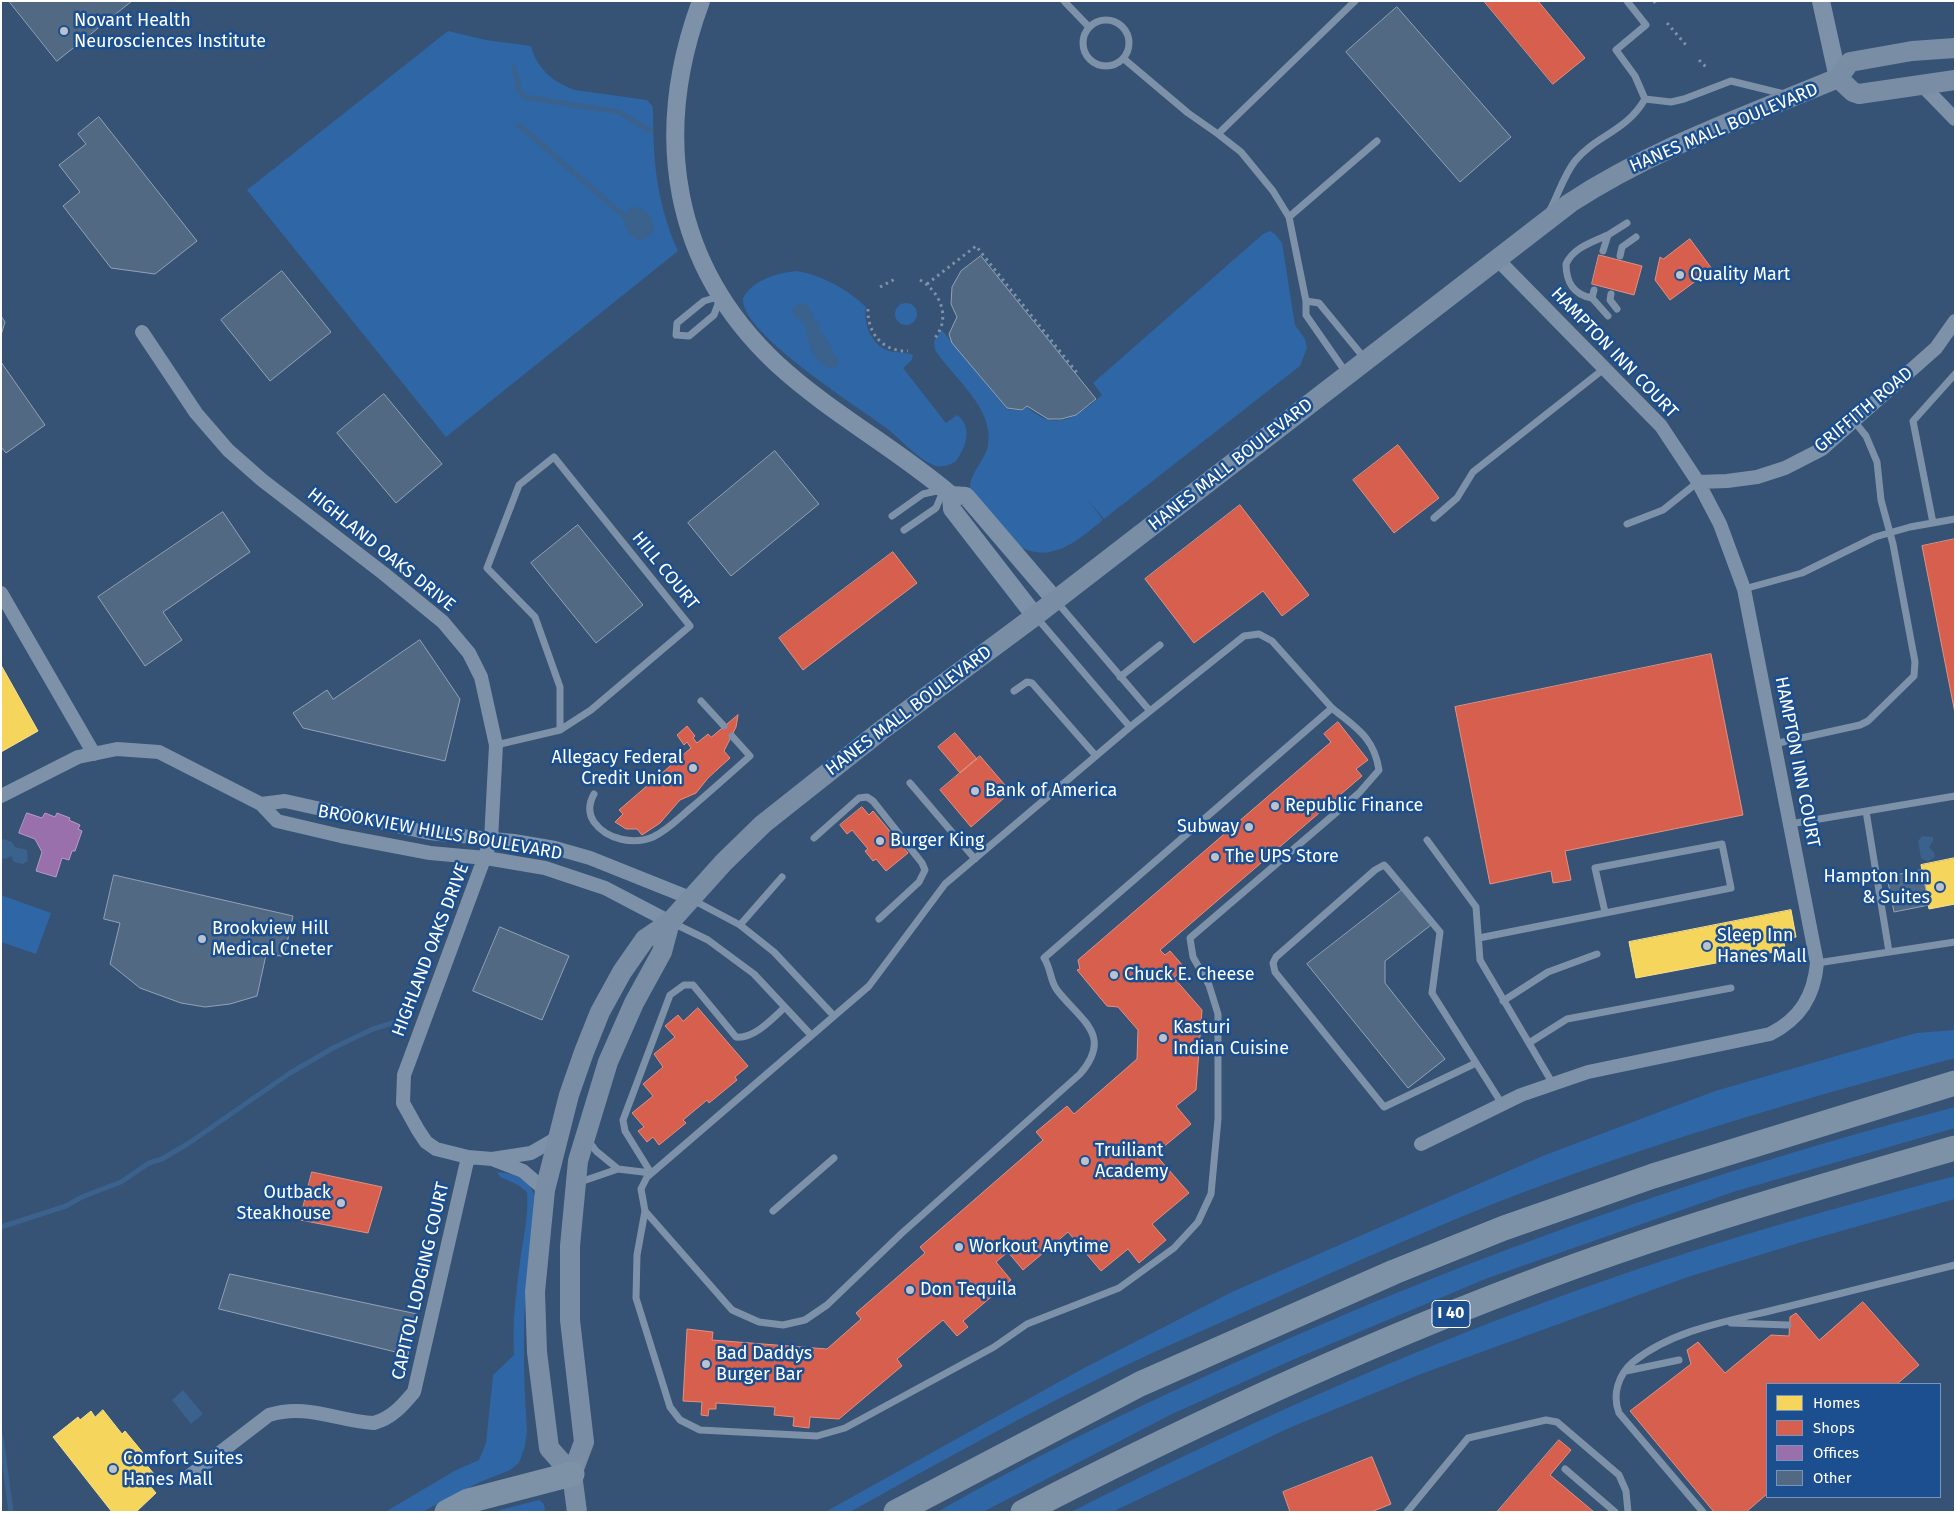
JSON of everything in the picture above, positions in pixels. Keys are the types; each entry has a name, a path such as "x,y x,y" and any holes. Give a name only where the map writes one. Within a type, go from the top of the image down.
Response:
{"highway":[{"path":"896,1512 1140,1384 1394,1272 1504,1228 1653,1176 1955,1083"},
{"name":"I 40","path":"1023,1512 1120,1461 1247,1401 1392,1337 1551,1275 1703,1223 1955,1148"},
{"path":"447,1512 468,1501 572,1474"}],"main road":[{"name":"HANES MALL BOULEVARD","path":"572,1474 549,1448 537,1352 535,1292 545,1190 569,1095 600,1012 622,972 645,939 670,922 690,898 764,824 883,729 1035,616 1544,221 1601,183 1669,147 1735,118 1794,97 1838,78 1850,62 1912,51 1955,48"},
{"name":"HANES MALL BOULEVARD","path":"1838,78 1853,92 1859,94 1955,80"},
{"name":"HANES MALL BOULEVARD","path":"577,1512 572,1474 584,1442 570,1320 570,1246 574,1184 585,1134 608,1062 634,1003 662,952 670,922"}],"street":[{"path":"701,1 680,68 674,137 677,175 685,213 697,249 721,296 749,334 777,363 948,492 966,496 1055,600"},
{"path":"1821,1 1838,78"},
{"path":"1921,84 1955,119"},
{"name":"HAMPTON INN COURT","path":"1421,1144 1502,1104 1588,1072 1770,1034 1785,1026 1805,1005 1816,979 1817,963 1744,589 1727,541 1698,482 1660,426 1497,259"},
{"name":"GRIFFITH ROAD","path":"1698,482 1727,481 1757,476 1785,468 1822,449 1936,348 1955,321"},
{"name":"HIGHLAND OAKS DRIVE","path":"142,332 196,413 228,450 262,480 383,573 443,622 469,653 482,676 496,745 491,840 486,858 404,1075 403,1103 410,1118 426,1142 436,1148 468,1157 492,1159 531,1153 557,1138"},
{"path":"948,492 952,510 1035,616"},
{"path":"1,594 94,754"},
{"name":"BROOKVIEW HILLS BOULEVARD","path":"1,796 52,768 78,757 117,749 159,752 261,804 277,821 341,836 430,853 486,858 545,868 605,888 670,922"},
{"name":"BROOKVIEW HILLS BOULEVARD","path":"261,804 285,801 429,833 514,841 573,853 690,898"},
{"name":"CAPITOL LODGING COURT","path":"188,1477 269,1415 285,1410 299,1409 374,1423 385,1420 402,1407 414,1392 468,1157"},
{"name":"HIGHLAND OAKS DRIVE","path":"492,1159 523,1171 545,1190"}],"lane":[{"path":"1064,1 1089,27"},
{"path":"1218,134 1355,1"},
{"path":"1627,1 1646,25 1616,50 1635,76 1645,99"},
{"path":"1106,19 1120,24 1129,36 1130,44 1124,59 1118,64 1102,66 1088,58 1083,43 1084,36 1089,27 1106,19"},
{"path":"1124,59 1188,113 1241,152 1273,192 1289,217 1306,301 1306,315 1348,375"},
{"path":"1645,99 1671,102 1731,81 1794,97"},
{"path":"1544,221 1575,162 1587,150 1630,120 1645,99"},
{"path":"1289,217 1378,141"},
{"path":"1608,316 1592,298 1582,296 1570,284 1566,264 1571,255 1626,223"},
{"path":"1603,251 1608,235"},
{"path":"1620,256 1622,247 1636,237"},
{"path":"1592,298 1594,290"},
{"path":"1611,294 1610,300 1617,309"},
{"path":"721,296 714,315 689,336 676,335 677,323 704,301 721,296"},
{"path":"1306,301 1319,303 1366,360"},
{"path":"1434,518 1457,498 1473,472 1605,368"},
{"path":"1933,523 1913,421 1955,374"},
{"path":"1774,744 1860,725 1876,715 1914,676 1915,662 1874,452 1854,421"},
{"name":"HILL COURT","path":"496,745 560,730 591,710 690,626 554,457 519,485 487,568 535,617 560,687 560,730"},
{"path":"1627,524 1663,510 1698,482"},
{"path":"892,516 923,494 948,492"},
{"path":"904,530 936,508 948,492"},
{"path":"1744,589 1802,573 1862,542 1889,533 1955,519"},
{"path":"1055,600 1150,711"},
{"path":"1035,616 1130,727"},
{"path":"1259,634 1272,642 1332,708 1367,737 1376,756 1379,770 1359,793 1190,938 1193,958 1209,985 1218,1014 1218,1119 1210,1194 1198,1222 1174,1248 1119,1288 1027,1324 994,1347 845,1428 817,1436 700,1430 680,1420 670,1407 636,1298 637,1255 645,1211 641,1189 651,1174 879,977 945,884 1130,727 1244,636 1259,634"},
{"path":"1120,677 1160,645"},
{"path":"1014,691 1027,682 1032,684 1096,756"},
{"path":"702,701 724,726"},
{"path":"645,1211 732,1310 759,1322 783,1325 805,1320 827,1305 902,1233 1080,1074 1091,1062 1095,1043 1093,1033 1057,990 1044,958 1332,708"},
{"path":"594,794 591,800 590,814 592,820 602,830 626,840 645,840 655,836 672,825 750,756 732,736"},
{"path":"910,783 975,859"},
{"path":"1790,824 1955,796"},
{"path":"814,838 859,798 866,797 879,809 922,863 924,870 919,882 879,920"},
{"path":"1866,811 1889,952"},
{"path":"1427,840 1476,908 1480,960 1553,1084"},
{"path":"1479,938 1731,888 1722,844 1595,868 1605,912"},
{"path":"1476,1063 1384,1107 1275,972 1274,963 1276,957 1375,870 1384,865 1392,872 1440,932 1432,993 1502,1104"},
{"path":"740,925 782,877"},
{"path":"690,898 740,925 774,952 834,1016"},
{"path":"670,922 708,940 754,974 811,1035"},
{"path":"1817,963 1955,942"},
{"path":"1503,1001 1548,972 1597,954"},
{"path":"651,1174 625,1131 623,1120 670,996 684,985 693,985 736,1037 744,1038 758,1030 786,1008"},
{"path":"1530,1043 1567,1019 1610,1009 1731,988"},
{"path":"585,1134 596,1151 618,1169"},
{"path":"773,1211 834,1158"},
{"path":"574,1184 618,1169 651,1174"},
{"path":"1703,1512 1619,1413 1615,1402 1616,1391 1632,1362 1688,1332 1955,1265"},
{"path":"1724,1323 1788,1325"},
{"path":"1626,1371 1678,1360"},
{"path":"1408,1512 1468,1438 1546,1420 1557,1422 1619,1475 1626,1491 1628,1512"},
{"path":"1565,1469 1615,1512"}],"path":[{"path":"1654,1 1657,6"},
{"path":"1667,22 1686,44"},
{"path":"1699,60 1707,68"},
{"path":"927,284 976,246 1078,374"},
{"path":"880,287 895,279"},
{"path":"920,280 927,284 942,304 943,316 941,327 933,340"},
{"path":"868,309 871,331 879,341 889,349 908,351"}],"shaded area":[{"path":"448,31 486,40 531,46 537,61 547,74 575,90 647,100 653,107 655,163 660,198 678,251 446,437 247,190"},
{"path":"631,207 636,207 648,213 652,221 654,231 650,236 640,241 630,234 624,224 624,216"},
{"path":"1270,231 1282,243 1295,325 1305,339 1307,348 1300,366 1104,519 1088,500 1103,520 1075,542 1054,551 1043,553 1019,546 970,487 973,476 988,445 988,431 985,418 979,406 935,350 934,341 942,330 1007,409 1022,411 1027,407 1048,419 1058,421 1067,419 1084,410 1102,395 1093,383 1263,234"},
{"path":"796,271 824,279 851,295 866,307 867,327 878,344 889,351 913,355 912,360 903,368 946,423 957,415 965,426 965,445 955,462 938,466 926,462 885,427 802,368 760,330 747,312 743,298 753,286 766,278"},
{"path":"801,303 809,306 814,319 820,324 818,330 825,337 839,360 835,368 822,364 813,352 807,337 805,324 797,318 793,311 793,308"},
{"path":"906,303 914,306 917,314 914,322 906,325 898,322 895,314 898,306"},
{"path":"1922,836 1933,837 1929,847 1934,852 1935,857 1928,862 1921,858 1918,841"},
{"path":"1,840 12,842 15,847 27,850 28,861 23,864 14,862 11,856 5,859 1,858"},
{"path":"1,895 51,913 36,954 1,942"},
{"path":"1955,1030 1955,1058 1846,1088 1684,1137 1524,1192 1428,1231 1116,1370 1015,1421 850,1512 825,1512 1084,1368 1234,1291 1545,1155 1715,1091 1916,1033"},
{"path":"1955,1107 1955,1128 1733,1192 1488,1278 1297,1358 1172,1414 983,1512 937,1512 1050,1451 1165,1395 1330,1321 1417,1285 1505,1250 1683,1187 1863,1132"},
{"path":"497,1172 520,1177 531,1188 536,1200 536,1214 527,1270 524,1316 527,1431 525,1446 519,1463 510,1470 480,1482 422,1512 385,1512 456,1470 479,1460 486,1443 493,1375 514,1355 516,1297 527,1209 527,1192 518,1185 500,1177"},
{"path":"1955,1176 1955,1199 1802,1242 1688,1277 1421,1374 1289,1428 1112,1512 1071,1512 1215,1441 1288,1408 1436,1344 1511,1315 1698,1249 1808,1216"},
{"path":"183,1390 203,1414 191,1424 172,1400"},
{"path":"539,1500 544,1504 545,1512 492,1512"}],"building: Homes":[{"path":"1,665 38,731 1,752"},
{"name":"Hampton Inn & Suites","path":"1955,858 1955,904 1929,909 1921,865"},
{"name":"Sleep Inn Hanes Mall","path":"1791,910 1796,937 1784,940 1785,950 1636,978 1629,942"},
{"name":"Comfort Suites Hanes Mall","path":"103,1410 122,1434 125,1431 144,1454 140,1457 159,1480 151,1487 156,1493 136,1512 112,1512 53,1437 78,1417 80,1420 91,1411 95,1417"}],"building: Shops":[{"path":"1484,1 1538,1 1585,58 1553,84"},
{"name":"Quality Mart","path":"1690,239 1712,269 1670,300 1655,280 1660,257 1663,259"},
{"path":"1599,255 1642,266 1634,295 1592,284"},
{"path":"1398,445 1439,498 1394,533 1353,480"},
{"path":"1240,505 1309,595 1282,616 1263,591 1194,643 1145,579"},
{"path":"1955,539 1955,713 1922,546"},
{"path":"893,552 917,583 803,670 779,638"},
{"path":"1711,654 1743,815 1565,851 1571,880 1553,883 1551,871 1490,884 1455,707"},
{"name":"Allegacy Federal Credit Union","path":"738,715 736,727 724,751 730,758 708,778 696,793 680,800 660,823 642,835 637,829 626,829 615,822 623,814 619,810 691,748 687,742 684,745 677,735 687,726 695,736 693,738 697,743 708,734 711,737"},
{"path":"1338,722 1368,760 1356,769 1362,776 1160,950 1165,955 1170,951 1184,967 1174,978 1202,1010 1196,1090 1176,1106 1191,1124 1155,1154 1189,1193 1152,1224 1166,1240 1139,1263 1128,1249 1101,1271 1068,1232 1023,1270 1008,1252 996,1262 1011,1280 963,1321 968,1327 957,1336 943,1320 897,1359 902,1366 839,1419 810,1417 809,1428 793,1426 794,1417 774,1415 775,1407 716,1403 716,1409 709,1409 708,1416 701,1415 702,1402 683,1401 687,1329 713,1332 712,1340 827,1349 861,1319 856,1313 925,1253 920,1247 1043,1140 1036,1132 1067,1106 1074,1114 1137,1059 1138,1030 1118,1007 1107,1006 1077,970 1080,969 1078,960 1331,742 1324,734"},
{"path":"955,733 977,759 960,773 938,747"},
{"name":"Bank of America","path":"980,756 1011,792 971,827 940,790"},
{"name":"Burger King","path":"862,807 869,815 873,811 908,853 886,871 876,859 873,861 865,851 868,849 852,830 847,834 840,825"},
{"path":"698,1008 748,1066 735,1077 737,1080 709,1103 707,1100 683,1120 686,1123 659,1145 653,1137 647,1142 638,1131 644,1127 632,1113 653,1096 643,1084 663,1067 654,1054 675,1037 665,1026 678,1015 683,1021"},
{"name":"Outback Steakhouse","path":"312,1172 382,1187 368,1233 300,1220"},
{"path":"1863,1302 1919,1365 1898,1383 1766,1383 1766,1495 1746,1512 1714,1512 1630,1411 1691,1364 1687,1350 1698,1342 1725,1373 1771,1335 1789,1336 1790,1317 1796,1313 1819,1340"},
{"path":"1559,1440 1571,1450 1550,1475 1594,1512 1497,1512"},
{"path":"1372,1457 1391,1504 1371,1512 1290,1512 1283,1492"}],"building: Offices":[{"path":"27,813 42,818 45,813 55,817 57,813 70,818 69,820 80,825 78,829 82,831 75,851 72,851 69,860 62,858 56,877 36,871 42,852 35,839 19,833"}],"building: Other":[{"name":"Novant Health Neurosciences Institute","path":"9,1 132,1 57,61"},
{"path":"1397,7 1511,137 1460,182 1346,52"},
{"path":"99,117 197,241 155,274 111,268 63,206 80,192 59,165 86,144 78,134"},
{"path":"981,256 1096,399 1076,415 1061,419 1048,419 1027,406 1022,410 1007,408 952,343 949,334 957,317 951,304 952,287 961,271"},
{"path":"282,271 331,332 270,381 221,320"},
{"path":"1,316 5,322 1,335"},
{"path":"1,362 45,425 6,453 1,447"},
{"path":"384,394 442,464 396,503 337,433"},
{"path":"775,451 819,504 731,576 688,523"},
{"path":"223,512 250,552 163,612 182,640 145,666 98,597"},
{"path":"578,525 643,605 596,643 531,563"},
{"path":"420,640 460,699 445,761 303,728 293,713 327,690 333,699"},
{"path":"1922,870 1929,905 1894,912 1887,877"},
{"name":"Brookview Hill Medical Cneter","path":"114,875 293,916 284,956 266,955 257,996 230,1004 205,1007 181,1003 140,988 110,964 120,923 104,919"},
{"path":"1402,890 1431,925 1385,961 1385,983 1445,1059 1408,1088 1307,964"},
{"path":"500,927 569,956 542,1020 473,991"},
{"path":"230,1274 417,1314 408,1355 219,1309"}],"waterway":[{"path":"514,67 519,90 525,97 619,112 651,131"},
{"path":"519,125 624,216"},
{"path":"1,1227 66,1206 82,1197 121,1182 149,1163 162,1159 189,1143 290,1073 333,1048 373,1029 405,1019"},
{"path":"1,1437 11,1512"}],"place":[{"name":"Novant Health Neurosciences Institute","path":"64,31"},
{"name":"Quality Mart","path":"1680,275"},
{"name":"Allegacy Federal Credit Union","path":"693,768"},
{"name":"Bank of America","path":"975,791"},
{"name":"Republic Finance","path":"1275,806"},
{"name":"Subway","path":"1249,827"},
{"name":"Burger King","path":"880,841"},
{"name":"The UPS Store","path":"1215,857"},
{"name":"Hampton Inn & Suites","path":"1940,887"},
{"name":"Brookview Hill Medical Cneter","path":"202,939"},
{"name":"Sleep Inn Hanes Mall","path":"1707,946"},
{"name":"Chuck E. Cheese","path":"1114,975"},
{"name":"Kasturi Indian Cuisine","path":"1163,1038"},
{"name":"Truiliant Academy","path":"1085,1161"},
{"name":"Outback Steakhouse","path":"341,1203"},
{"name":"Workout Anytime","path":"959,1247"},
{"name":"Don Tequila","path":"910,1290"},
{"name":"Bad Daddys Burger Bar","path":"706,1364"},
{"name":"Comfort Suites Hanes Mall","path":"113,1469"}]}
